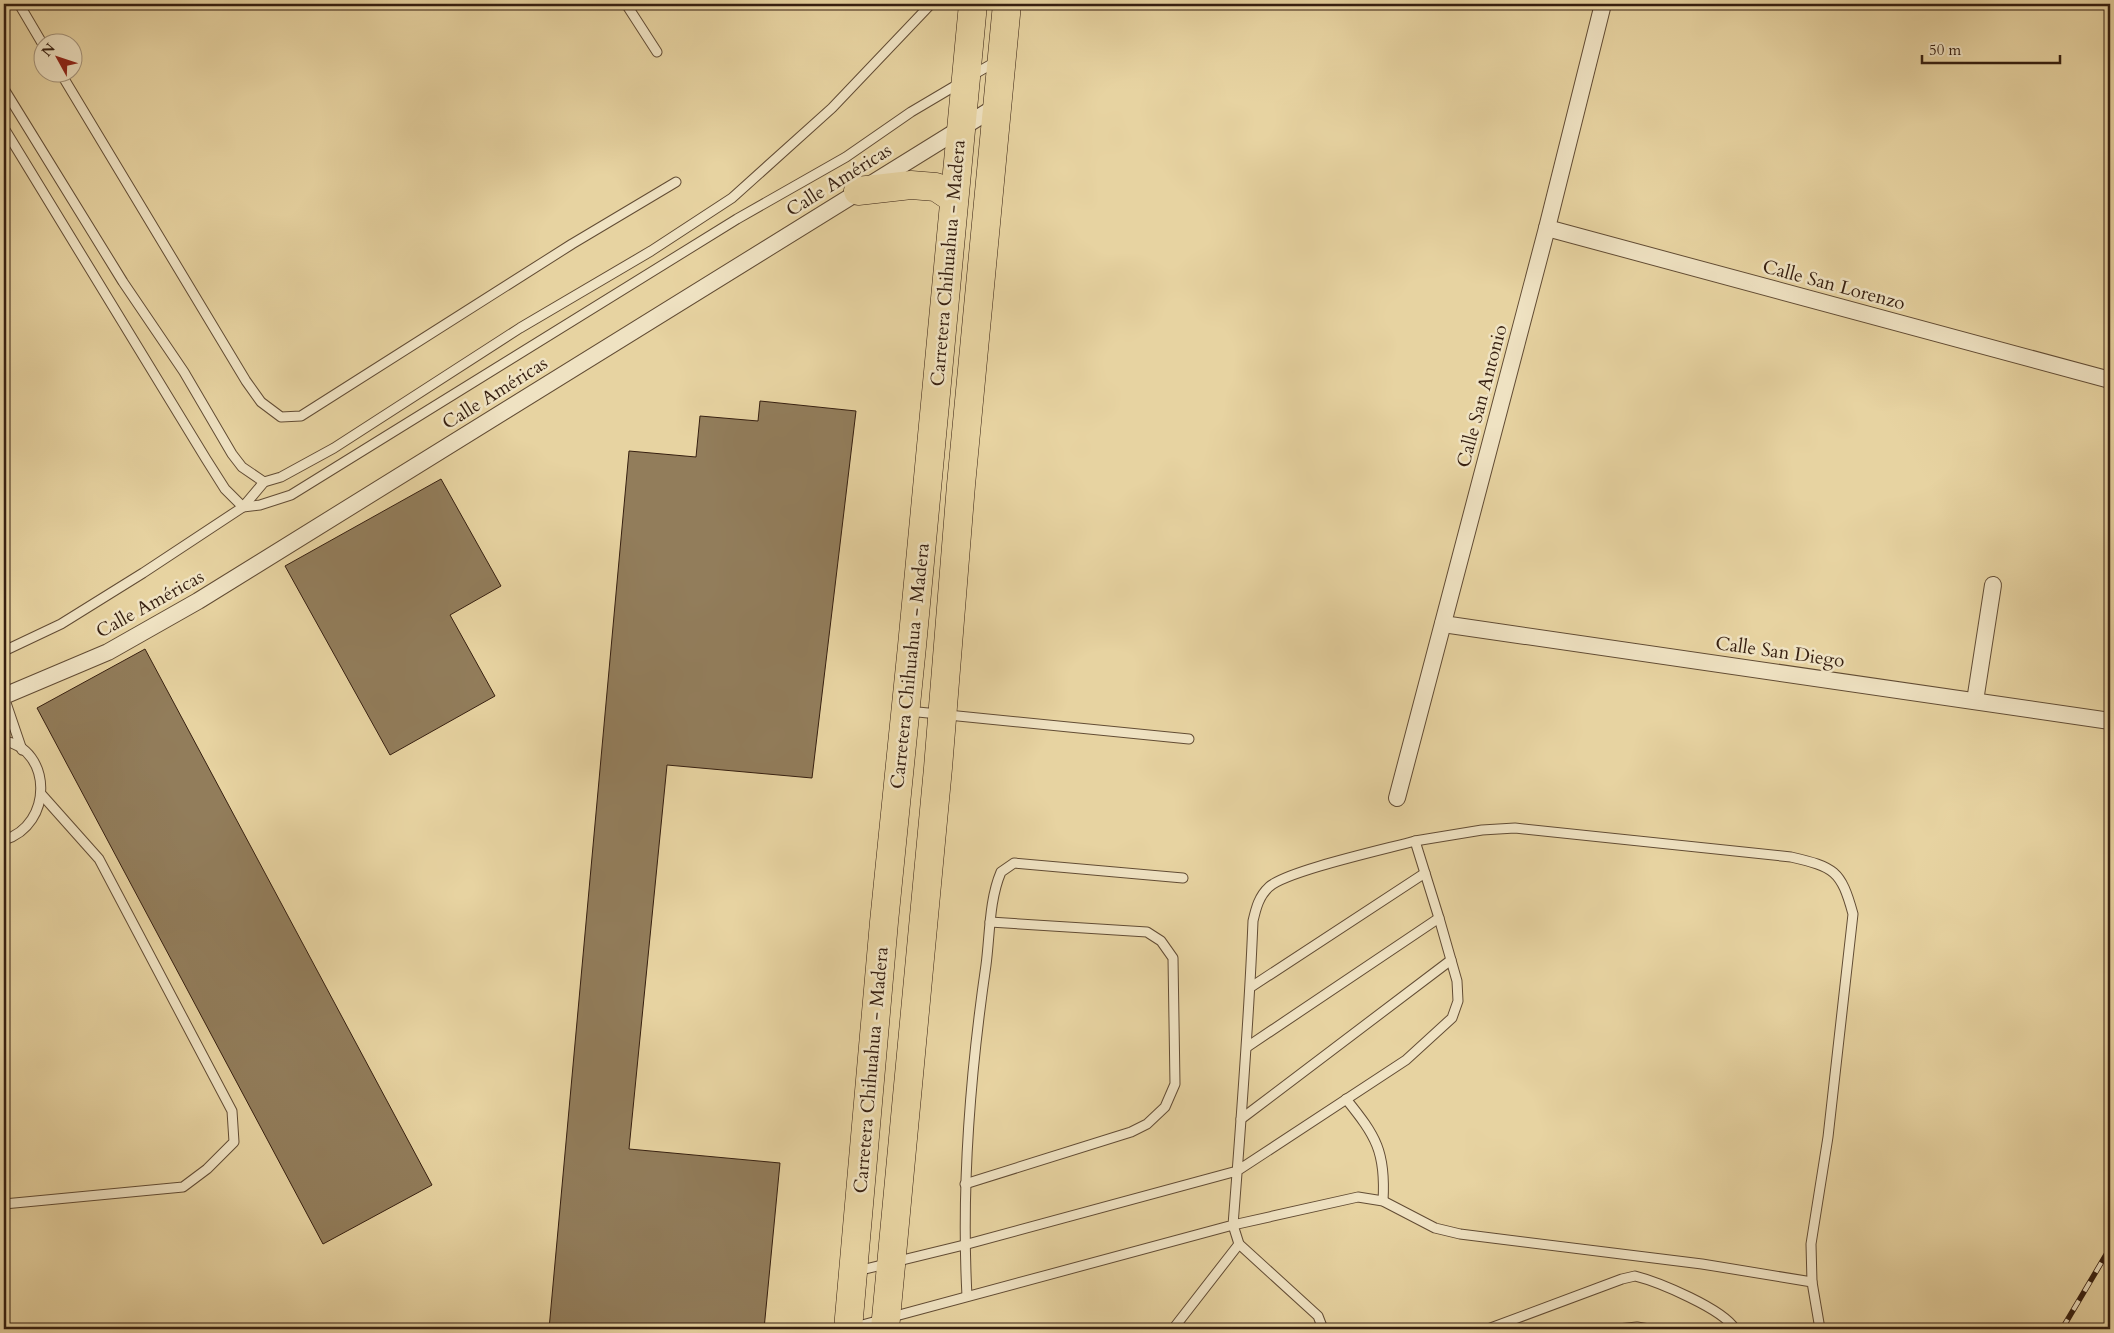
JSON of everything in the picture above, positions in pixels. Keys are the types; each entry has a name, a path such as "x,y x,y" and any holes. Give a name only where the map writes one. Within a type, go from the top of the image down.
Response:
{"highway":[{"name":"Carretera Chihuahua - Madera","path":"848,1329 878,985 973,4"},
{"name":"Carretera Chihuahua - Madera","path":"885,1323 916,990 925,914 961,485 1007,4"},
{"path":"858,191 911,185 936,187 954,200"},
{"path":"884,922 891,927 906,929 925,914"},
{"path":"878,985 899,977 916,990"}],"street":[{"name":"Calle San Antonio","path":"1397,798 1547,228 1603,4"},
{"name":"Calle Américas","path":"4,697 108,652 164,621 997,106"},
{"name":"Calle San Lorenzo","path":"1547,228 2110,380"},
{"path":"1975,701 1993,585"},
{"name":"Calle San Diego","path":"1443,624 2110,721"}],"lane":[{"path":"19,4 36,32"},
{"path":"626,4 657,52"},
{"path":"4,652 61,624 243,508 264,482 281,477 334,448 520,328 651,251 732,198 832,108 931,4"},
{"path":"243,508 260,505 291,495 737,219 846,157 911,112 1002,58"},
{"path":"66,82 246,381 261,402 281,417 301,416 572,244 676,182"},
{"path":"5,92 123,282 184,372 232,454 242,467 264,482"},
{"path":"4,128 201,452 225,489 243,508"},
{"path":"4,697 22,750"},
{"path":"906,711 1189,739"},
{"path":"4,741 22,750 33,762 40,778 42,796 37,812 27,827 13,837 4,840"},
{"path":"4,1204 183,1187 208,1169 234,1142 232,1111 98,859 42,796"},
{"path":"1323,1329 1318,1316 1239,1244 1233,1224 1247,1047 1253,921 1257,905 1262,894 1270,885 1282,878 1415,841 1482,830 1515,828 1790,857 1821,864 1837,874 1847,889 1853,914 1828,1137 1811,1244 1816,1328"},
{"path":"854,1271 964,1245 1237,1171 1406,1060 1452,1018 1458,1001 1457,981 1440,918 1415,841"},
{"path":"967,1296 964,1245 970,1086 990,922 998,879 1006,867 1014,863 1182,878"},
{"path":"1250,987 1425,873"},
{"path":"1247,1047 1440,918"},
{"path":"965,1184 1131,1132 1147,1124 1165,1107 1175,1084 1173,958 1162,940 1147,932 990,922"},
{"path":"1241,1119 1451,960"},
{"path":"1346,1099 1374,1137 1382,1158 1384,1179 1383,1201"},
{"path":"848,1329 885,1323 967,1296 1233,1224 1343,1198 1358,1197 1383,1201 1435,1228 1460,1234 1702,1264 1812,1282"},
{"path":"1173,1329 1239,1244"},
{"path":"1488,1329 1622,1278 1635,1276 1716,1311 1730,1321 1735,1329"},
{"path":"1618,1329 1637,1327 1649,1329"}],"building":[{"path":"760,401 856,411 812,778 667,765 629,1149 780,1163 764,1329 549,1329 629,451 696,457 700,416 758,421"},
{"path":"441,479 501,586 450,615 495,696 390,755 285,566"},
{"path":"145,649 432,1185 323,1244 37,708"}],"railway":[{"path":"2062,1329 2110,1248"}]}
